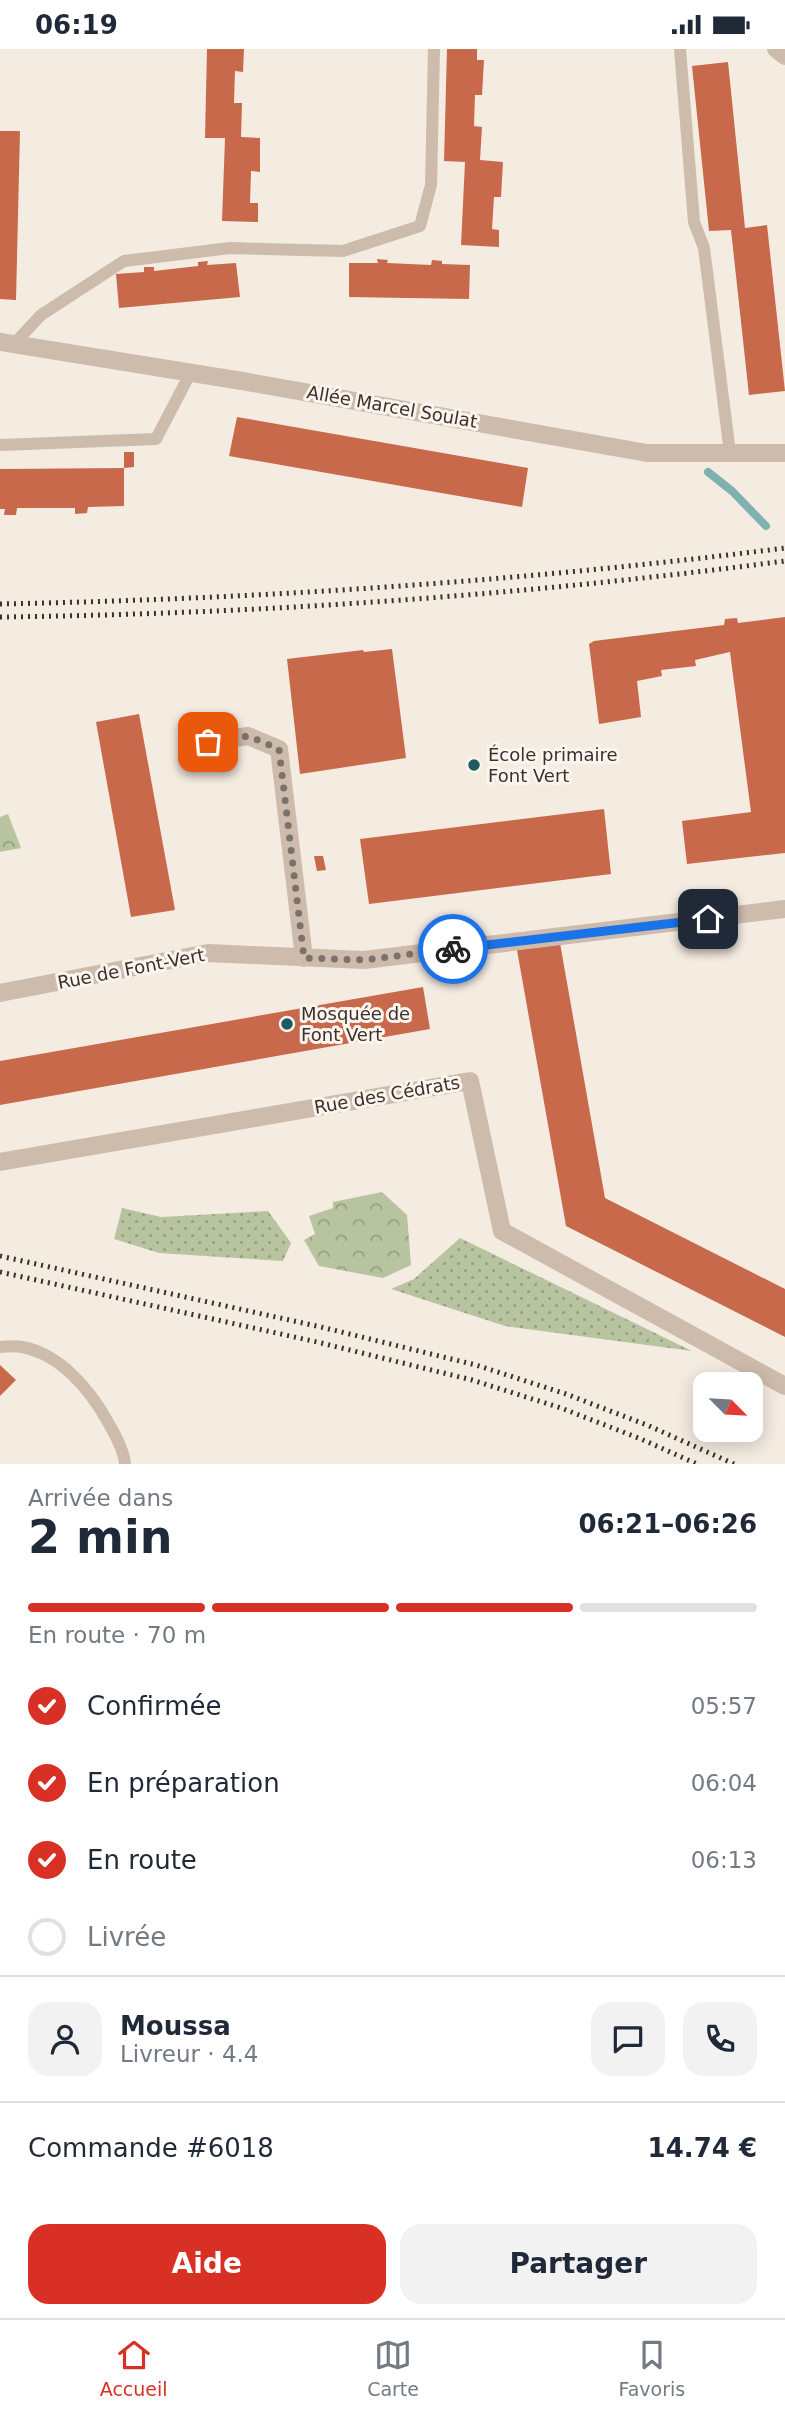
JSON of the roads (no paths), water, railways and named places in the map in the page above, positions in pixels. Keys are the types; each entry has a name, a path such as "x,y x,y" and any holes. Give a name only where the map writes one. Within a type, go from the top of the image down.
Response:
{"street":[{"path":"776,49 785,56"},
{"name":"Allée Marcel Soulat","path":"7,343 191,372 647,453 785,453"},
{"path":"188,745 248,736 279,749 304,958"},
{"name":"Rue de Font-Vert","path":"0,993 208,953 364,960 785,909"},
{"name":"Rue des Cédrats","path":"0,1162 470,1081 502,1231 785,1386"}],"lane":[{"path":"7,343 41,315 124,261 230,248 343,251 420,226 431,185 433,49"},
{"path":"681,49 694,222 704,248 730,453"},
{"path":"0,445 156,439 191,372"},
{"path":"0,1347 22,1347 55,1361 79,1381 99,1406 117,1438 125,1464"}],"waterway":[{"path":"708,472 732,491 766,526"}],"railway":[{"path":"0,604 197,598 393,587 590,570 785,548"},
{"path":"0,617 197,612 393,601 590,584 785,561"},
{"path":"0,1256 321,1327 476,1365 566,1394 647,1425 734,1464"},
{"path":"0,1272 317,1342 472,1380 561,1408 697,1464"}],"place":[{"name":"École primaire Font Vert","path":"474,765"},
{"name":"Mosquée de Font Vert","path":"287,1024"}]}
